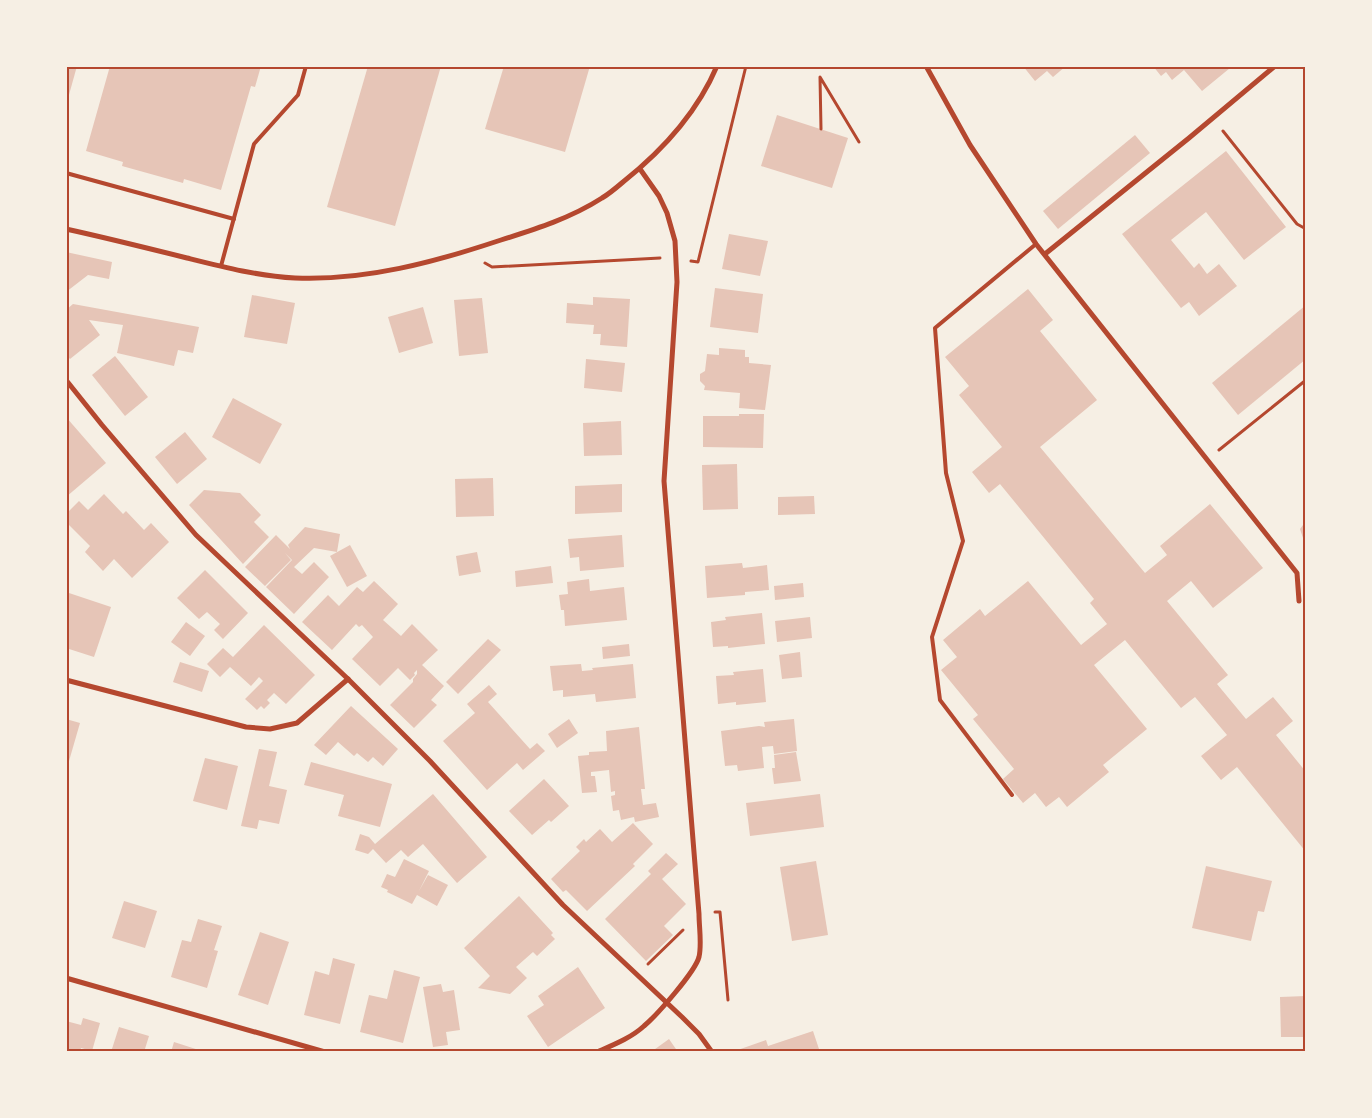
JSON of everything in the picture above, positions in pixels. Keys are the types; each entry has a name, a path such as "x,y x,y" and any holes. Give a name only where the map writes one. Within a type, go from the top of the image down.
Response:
{"street":[{"path":"66,229 250,273 295,278 347,276 397,269 468,251 564,219 603,198 640,169 667,142 692,112 717,66"},
{"path":"926,66 970,145 1036,244 1297,574 1299,601"},
{"path":"1044,254 1275,66"},
{"path":"597,1052 623,1041 644,1027 666,1003 695,966 699,955 700,938 664,481 677,282 675,241 667,213 659,196 640,169"},
{"path":"66,380 196,535 348,679 430,761 563,905 699,1034 712,1052"},
{"path":"66,680 246,727 270,729 297,723 348,679"},
{"path":"66,978 325,1052"}],"lane":[{"path":"221,266 254,144 298,95 306,66"},
{"path":"66,172 234,219"},
{"path":"1012,795 940,700 932,637 963,541 946,473 935,328 1036,244"}],"path":[{"path":"468,251 492,267 676,258 698,262 746,66"},
{"path":"821,129 820,77 859,142"},
{"path":"1213,118 1297,224 1306,229"},
{"path":"1207,460 1306,380"}],"building":[{"path":"66,66 77,66 67,102 66,102"},
{"path":"110,66 261,66 255,87 251,86 221,190 184,179 183,183 122,166 123,162 86,151"},
{"path":"368,66 441,66 395,226 327,207"},
{"path":"504,66 590,66 565,152 485,129"},
{"path":"1023,66 1066,66 1053,77 1047,71 1035,81"},
{"path":"1153,66 1229,66 1230,68 1202,91 1184,70 1172,80 1166,72 1161,76"},
{"path":"777,115 848,138 832,188 761,166"},
{"path":"1135,135 1150,153 1058,229 1043,211"},
{"path":"1226,151 1286,227 1244,260 1206,212 1171,240 1194,268 1199,263 1207,274 1219,264 1237,286 1199,316 1189,302 1181,308 1122,234"},
{"path":"729,234 768,241 760,276 722,269"},
{"path":"66,252 112,262 109,279 88,275 66,292"},
{"path":"715,288 763,294 758,333 710,327"},
{"path":"1028,289 1053,320 1040,331 1097,400 1040,447 1145,573 1167,555 1160,546 1210,504 1263,568 1213,608 1191,581 1167,601 1228,675 1217,684 1246,719 1273,697 1293,721 1276,735 1306,772 1306,852 1237,767 1221,780 1201,756 1227,735 1195,697 1181,708 1125,640 1094,665 1147,729 1103,765 1109,772 1067,807 1059,797 1046,807 1035,793 1023,803 1003,779 1014,769 973,719 978,715 941,670 957,657 943,640 980,609 985,616 1028,581 1081,645 1107,624 1090,603 1094,599 1000,484 989,493 972,472 1002,447 959,395 969,386 945,357"},
{"path":"252,295 295,303 287,344 244,337"},
{"path":"593,297 630,299 627,347 600,345 601,334 593,334 594,325 566,323 567,303 593,305"},
{"path":"482,298 488,353 459,356 454,300"},
{"path":"73,304 199,327 193,353 178,350 174,366 117,353 123,325 89,320 100,335 70,359 66,355 66,310"},
{"path":"1306,305 1306,359 1238,415 1212,383"},
{"path":"423,307 433,343 399,353 388,317"},
{"path":"719,348 745,350 745,357 749,357 749,363 771,365 765,410 739,408 740,393 704,390 705,386 700,381 700,374 705,371 707,354 719,355"},
{"path":"115,356 148,397 125,416 92,375"},
{"path":"586,359 625,363 622,392 584,388"},
{"path":"233,398 282,424 260,464 212,437"},
{"path":"739,414 764,414 763,448 703,447 703,416 739,416"},
{"path":"66,417 106,463 66,497"},
{"path":"621,421 622,455 584,456 583,423"},
{"path":"185,432 207,459 177,484 155,457"},
{"path":"737,464 738,509 703,510 702,465"},
{"path":"493,478 494,516 456,517 455,479"},
{"path":"622,484 622,512 575,514 575,486"},
{"path":"204,490 240,493 261,515 254,522 269,537 243,564 189,505"},
{"path":"104,494 123,514 126,511 144,530 151,523 169,542 132,578 114,559 103,571 85,552 90,546 66,522 66,514 79,501 88,510"},
{"path":"814,496 815,514 778,515 778,497"},
{"path":"1306,521 1306,540 1303,538 1300,529"},
{"path":"305,527 340,534 337,552 314,548 294,567 302,574 314,562 329,577 294,614 266,587 292,560 285,553 291,560 265,586 245,567 276,535 290,549 288,545"},
{"path":"622,535 624,567 580,571 579,557 570,558 568,539"},
{"path":"350,545 367,576 347,587 330,556"},
{"path":"477,552 481,572 459,576 456,556"},
{"path":"742,563 743,568 767,565 769,590 745,592 745,595 707,598 705,566"},
{"path":"551,566 553,583 516,587 515,571"},
{"path":"205,570 248,613 223,639 214,630 220,624 207,612 199,619 177,598"},
{"path":"589,579 590,591 624,587 627,620 565,626 564,610 561,610 559,595 568,594 567,582"},
{"path":"374,581 398,604 383,620 401,636 412,624 438,650 422,665 444,686 431,700 437,705 414,728 390,705 413,682 417,670 410,680 398,668 380,686 352,659 373,637 362,625 359,627 356,624 332,650 302,622 328,595 339,606 357,587 363,592"},
{"path":"803,583 804,597 775,600 774,586"},
{"path":"66,592 111,607 94,657 66,648"},
{"path":"762,613 765,644 728,648 728,646 713,647 711,622 726,620 725,617"},
{"path":"810,617 812,638 777,642 775,621"},
{"path":"186,622 205,636 190,656 171,642"},
{"path":"264,625 315,675 286,704 274,693 267,700 270,703 264,709 261,706 257,710 245,699 263,681 259,677 251,686 230,667 220,677 207,664 223,648 233,657"},
{"path":"488,639 501,650 458,694 446,682"},
{"path":"629,644 630,656 603,659 602,647"},
{"path":"800,652 802,677 782,679 779,655"},
{"path":"180,662 209,671 202,692 173,682"},
{"path":"581,664 582,671 593,670 592,668 633,664 636,698 596,702 595,694 563,697 563,690 553,691 550,666"},
{"path":"763,669 766,702 736,705 736,702 718,704 716,676 734,675 733,672"},
{"path":"489,685 497,694 488,702 530,749 537,743 545,751 523,770 517,763 487,790 443,741 475,713 467,704"},
{"path":"351,706 398,749 383,766 373,757 368,762 357,753 354,756 338,742 326,755 314,745"},
{"path":"66,719 80,723 67,768 66,768"},
{"path":"569,719 578,733 557,748 548,734"},
{"path":"794,719 797,751 774,754 773,746 762,747 764,768 738,771 737,765 725,766 721,731 759,726 765,727 764,722"},
{"path":"639,727 645,789 641,789 643,805 656,803 659,817 635,822 634,817 621,820 619,810 613,811 611,796 615,795 615,791 611,792 609,770 591,772 591,776 595,776 597,792 582,793 578,756 589,755 589,752 607,751 606,731"},
{"path":"259,749 277,752 269,786 287,790 279,824 259,820 257,829 241,826"},
{"path":"796,752 801,781 774,784 772,768 775,768 774,755"},
{"path":"205,758 238,766 227,810 193,801"},
{"path":"311,762 392,784 380,827 338,816 344,795 304,785"},
{"path":"544,779 569,806 532,835 509,811"},
{"path":"433,794 487,857 457,883 423,844 408,857 401,850 386,863 373,849 368,854 355,850 360,834 369,837 375,844"},
{"path":"820,794 824,827 750,836 746,803"},
{"path":"633,823 653,844 633,864 635,866 587,911 566,890 563,892 551,879 580,851 576,847 584,839 586,842 600,829 612,842"},
{"path":"666,853 678,864 662,879 686,904 664,926 673,935 646,961 605,919 651,874 648,871"},
{"path":"404,859 429,871 419,891 428,875 448,885 437,906 417,895 412,904 381,887 387,874 395,877"},
{"path":"816,861 828,935 792,941 780,867"},
{"path":"1206,866 1272,881 1264,912 1258,911 1251,941 1192,928"},
{"path":"519,896 553,933 551,935 555,939 537,956 533,952 516,967 527,978 510,994 478,988 490,976 464,948"},
{"path":"124,901 157,911 145,948 112,938"},
{"path":"198,919 222,926 214,950 218,951 207,988 171,977 182,940 191,942"},
{"path":"260,932 289,942 268,1005 238,995"},
{"path":"333,958 355,964 340,1024 304,1015 315,971 329,975"},
{"path":"578,967 605,1008 548,1047 527,1016 544,1005 538,996"},
{"path":"394,970 420,977 403,1043 360,1032 369,995 387,999"},
{"path":"441,984 443,992 454,990 460,1030 446,1032 448,1045 433,1047 423,987"},
{"path":"1306,996 1306,1037 1281,1037 1280,997"},
{"path":"83,1018 100,1023 92,1051 81,1048 80,1052 66,1052 66,1021 81,1025"},
{"path":"119,1027 149,1036 144,1052 111,1052"},
{"path":"813,1031 820,1052 732,1052 766,1040 768,1046"},
{"path":"669,1039 678,1052 651,1052"},
{"path":"174,1042 202,1051 202,1052 171,1052"}]}
